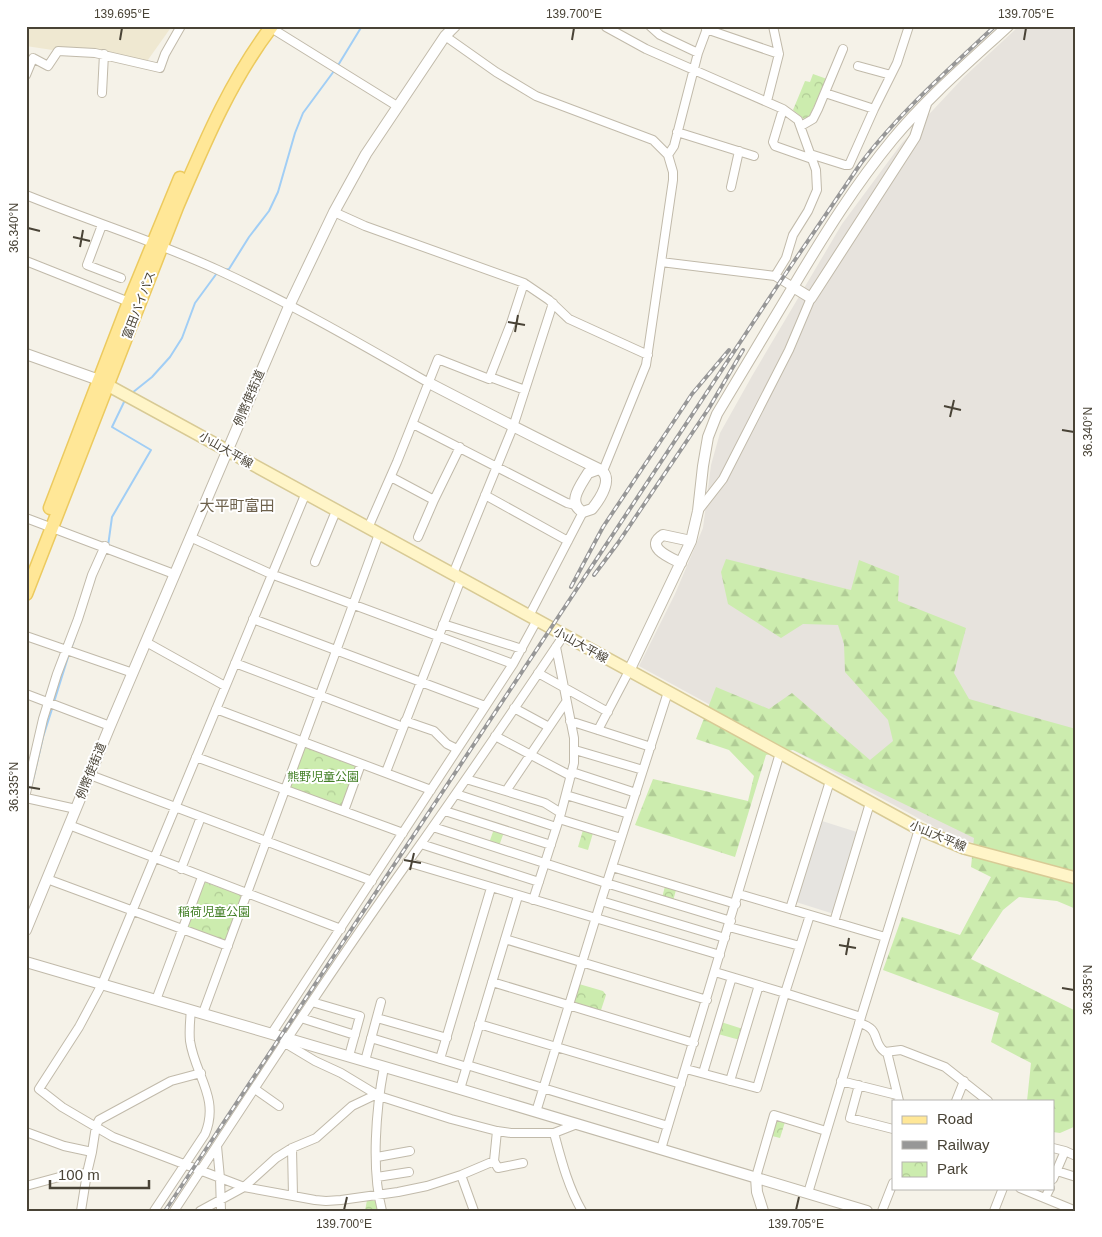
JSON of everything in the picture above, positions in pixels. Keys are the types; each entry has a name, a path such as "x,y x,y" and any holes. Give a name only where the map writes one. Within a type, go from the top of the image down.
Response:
{"main road":[{"name":"富田バイパス","path":"26,594 48,526 157,244 170,200 213,107 237,63 268,27"},
{"name":"富田バイパス","path":"104,383 129,302 157,244"},
{"name":"小山大平線","path":"104,383 227,449 305,495 918,829 964,848 1076,878"},
{"name":"富田バイパス","path":"26,570 48,526"}],"street":[{"path":"26,75 32,58 48,66 58,51 104,54 160,68 165,54 180,26"},
{"name":"例幣使街道","path":"26,930 174,574 290,304 334,212 366,154 445,36 454,26"},
{"path":"606,26 646,49 784,109 793,115 801,126 816,170 817,190 808,211 793,235 786,258 775,276"},
{"path":"650,26 660,35 698,53"},
{"path":"767,101 779,54 773,26"},
{"path":"784,109 773,142 775,146 811,157 849,165 874,108 897,63 909,26"},
{"path":"598,730 629,671 691,541 698,511 708,437 717,414 822,238 860,181 894,138 926,104 1008,26"},
{"path":"268,27 397,106"},
{"path":"668,155 674,146 684,101 707,27 779,54"},
{"path":"445,36 496,72 536,96 647,136 661,146 668,155 673,172 673,180 646,365 601,470"},
{"path":"801,126 813,119 843,49"},
{"path":"102,93 104,54"},
{"path":"858,66 890,75"},
{"path":"825,93 874,108"},
{"path":"698,511 723,479 789,350 811,298 915,137 926,104"},
{"path":"677,132 754,156"},
{"path":"731,187 739,151"},
{"path":"26,195 157,244 290,304 428,383 601,470 606,476 606,483 592,509 579,508 413,424"},
{"path":"334,212 365,226 524,282 553,303 569,319 648,355"},
{"path":"102,225 87,265 121,278"},
{"path":"26,260 129,302"},
{"path":"661,262 780,277 811,298"},
{"path":"490,377 512,324 524,282"},
{"path":"386,772 439,637 457,577 485,495 513,427 553,303"},
{"path":"26,354 104,383"},
{"path":"368,528 391,478 438,359 489,379 490,377 525,390"},
{"path":"418,537 460,447"},
{"path":"272,1033 522,649 533,618 568,541 579,508 575,498 588,473 585,462"},
{"path":"588,473 601,470"},
{"path":"391,478 434,500"},
{"path":"305,495 102,984 79,1027 39,1089 62,1107 113,1137 244,1187 293,1196 326,1201 378,1196 427,1186 494,1162"},
{"path":"485,495 568,541"},
{"path":"315,562 336,511"},
{"path":"26,518 105,546 174,574"},
{"path":"203,1013 379,534"},
{"path":"681,563 661,553 657,549 656,543 659,537 663,535 691,541"},
{"path":"190,537 271,574 513,664"},
{"path":"26,793 43,719 57,674 92,575 105,546"},
{"path":"253,619 485,706"},
{"path":"443,624 522,649"},
{"path":"174,1211 301,1018 445,811 564,635"},
{"path":"26,636 133,673"},
{"path":"146,642 225,686"},
{"path":"533,900 572,774 575,750 556,646"},
{"path":"235,663 320,696 404,724 434,731 448,744 457,749"},
{"path":"538,673 608,712"},
{"path":"536,1112 606,883 668,692"},
{"path":"26,694 110,726"},
{"path":"506,791 566,702"},
{"path":"514,708 549,727"},
{"path":"216,709 431,790"},
{"path":"570,721 651,747"},
{"path":"495,736 530,755 572,774 636,793"},
{"path":"575,750 643,770"},
{"path":"661,1149 780,753"},
{"path":"196,757 403,833"},
{"path":"344,811 361,764"},
{"path":"90,775 372,880"},
{"path":"466,779 545,804 560,816 621,838"},
{"path":"790,909 830,780"},
{"path":"456,794 556,827"},
{"path":"566,795 629,814"},
{"path":"26,798 76,809"},
{"path":"834,922 870,803"},
{"path":"445,811 551,845"},
{"path":"182,869 201,817"},
{"path":"69,825 341,929"},
{"path":"433,828 800,946"},
{"path":"808,1193 918,829"},
{"path":"421,844 539,882"},
{"path":"408,862 720,955"},
{"path":"612,867 736,904"},
{"path":"156,1000 202,877"},
{"path":"47,879 228,946"},
{"path":"440,1059 490,888"},
{"path":"738,894 885,937"},
{"path":"460,1089 518,896"},
{"path":"601,901 725,938"},
{"path":"686,1069 757,1088 810,915"},
{"path":"505,939 707,1000"},
{"path":"26,962 272,1033 287,1040 349,1056 867,1211"},
{"path":"715,972 785,993 860,1020 869,1025 875,1032 880,1048 887,1052 901,1050 945,1067 987,1100"},
{"path":"703,1073 732,977"},
{"path":"492,982 694,1043"},
{"path":"730,1081 758,985"},
{"path":"312,1002 360,1016 349,1056"},
{"path":"365,1061 381,1002"},
{"path":"154,1211 205,1134 210,1121 210,1102 190,1042 190,1010"},
{"path":"301,1018 355,1035"},
{"path":"377,1018 447,1038"},
{"path":"479,1024 681,1084"},
{"path":"371,1038 668,1126"},
{"path":"287,1040 315,1061 341,1073 379,1096 497,1131 511,1133 554,1132 577,1124"},
{"path":"887,1052 898,1098"},
{"path":"382,1211 378,1196 376,1157 379,1096 384,1067"},
{"path":"81,1211 96,1126 99,1120 171,1081 200,1073"},
{"path":"841,1081 898,1098"},
{"path":"956,1100 964,1081"},
{"path":"859,1086 850,1118 892,1129"},
{"path":"255,1089 279,1106"},
{"path":"200,1211 244,1187 276,1158 292,1148 316,1138 352,1106 373,1096 379,1096"},
{"path":"763,1211 757,1192 756,1177 774,1115 826,1131"},
{"path":"497,1131 494,1162 498,1168 523,1163"},
{"path":"26,1132 64,1146 92,1152"},
{"path":"554,1132 575,1199 582,1211"},
{"path":"217,1146 221,1211"},
{"path":"292,1148 293,1196"},
{"path":"1054,1148 1076,1156"},
{"path":"376,1157 410,1151"},
{"path":"1054,1177 1065,1152"},
{"path":"1057,1171 1076,1177"},
{"path":"377,1177 409,1172"},
{"path":"26,1186 63,1176 87,1173"},
{"path":"461,1175 474,1211"},
{"path":"882,1211 892,1186"},
{"path":"994,1211 1002,1190"},
{"path":"1025,1190 1076,1211"},
{"path":"1045,1198 1049,1190"}],"shaded area":[{"path":"26,26 172,26 145,64 26,46"},
{"path":"1019,26 1076,26 1076,871 999,851 949,835 639,666 675,594 703,528 711,465 720,433 842,224 902,143 964,77"},
{"path":"822,821 860,833 834,914 796,902"}],"green space":[{"path":"813,74 827,79 808,119 804,119 793,110 805,81 810,82"},
{"path":"726,559 851,590 859,560 899,576 898,601 966,628 954,673 969,699 1076,729 1076,909 1057,901 1019,897 1003,910 971,959 1076,1011 1076,1126 1060,1133 1054,1132 1054,1100 1027,1100 1031,1063 991,1042 999,1013 883,970 902,917 960,935 991,877 971,867 974,838 793,750 766,755 735,857 635,825 653,779 748,801 754,776 729,750 696,739 716,687 769,709 792,693 870,760 893,741 888,720 845,672 844,644 838,625 803,624 781,638 728,604 721,572"},
{"name":"熊野児童公園","path":"306,747 358,766 342,807 289,788 303,749"},
{"path":"494,829 504,832 499,846 489,843"},
{"path":"583,830 593,833 588,850 578,847"},
{"name":"稲荷児童公園","path":"202,881 243,896 225,942 185,927"},
{"path":"665,886 676,890 673,901 662,898"},
{"path":"579,984 603,991 606,995 600,1013 573,1003"},
{"path":"721,1022 743,1029 740,1040 718,1034"},
{"path":"776,1120 785,1122 780,1138 772,1136"},
{"path":"367,1200 378,1201 380,1211 365,1211"}],"waterway":[{"path":"337,67 362,26"},
{"path":"224,270 229,269 249,237 269,211 278,192 295,133 303,113 334,71"},
{"path":"132,393 152,377 170,357 182,338 195,303 217,273"},
{"path":"108,546 112,517 151,450 112,427 125,400"},
{"path":"71,649 75,637"},
{"path":"54,702 69,654"},
{"path":"32,784 43,737 53,706"}],"railway":[{"path":"165,1211 782,279 861,163 908,109 995,26"},
{"path":"571,587 603,527 692,394 729,350"},
{"path":"594,575 618,543 709,408 743,350"}],"district":[{"name":"大平町富田","path":"237,506"}]}
